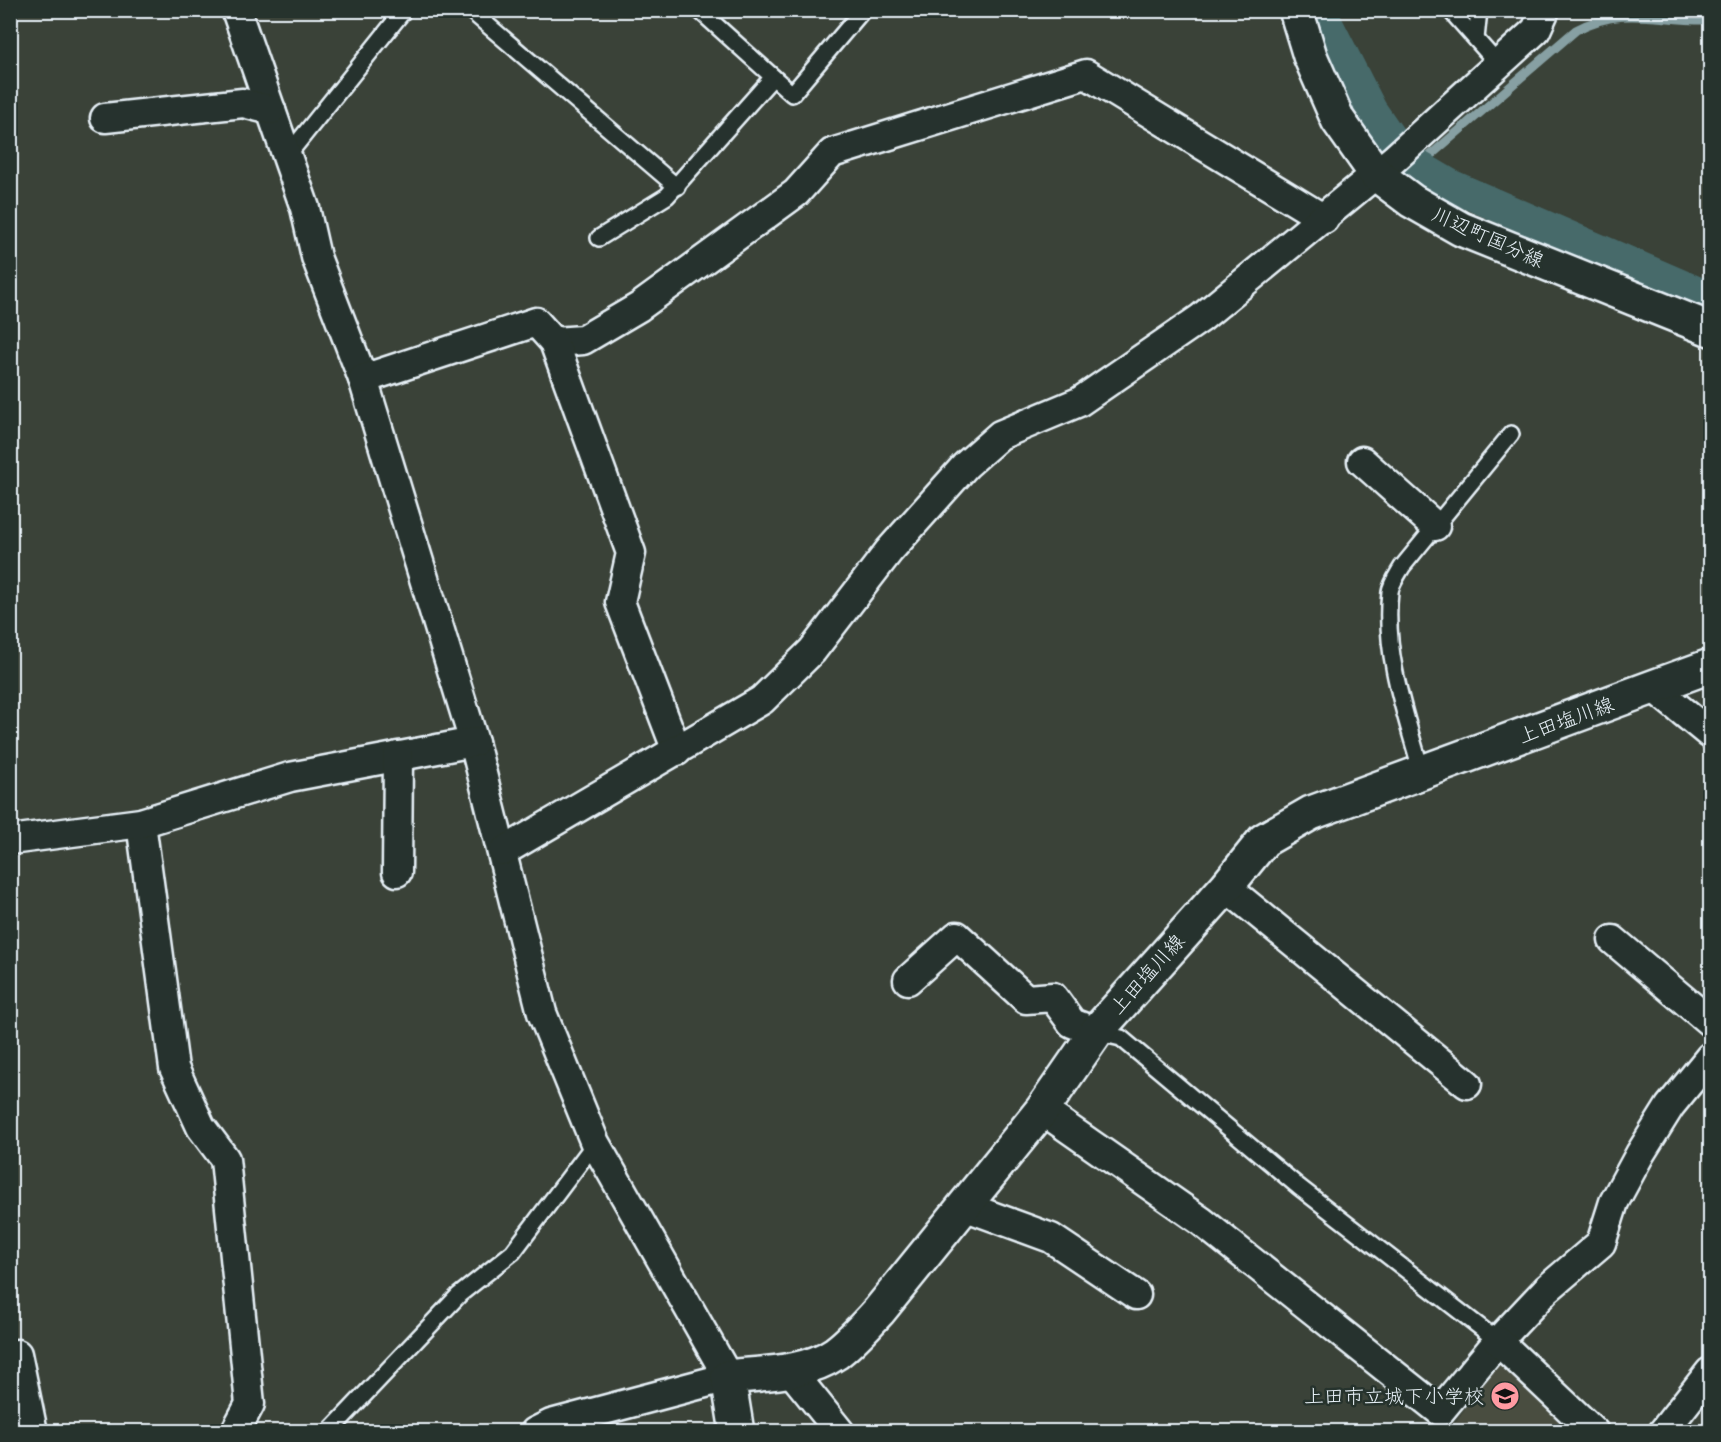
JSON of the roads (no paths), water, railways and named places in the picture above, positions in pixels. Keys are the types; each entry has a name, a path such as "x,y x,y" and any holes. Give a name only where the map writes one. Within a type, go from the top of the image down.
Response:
{"main road":[{"name":"川辺町国分線","path":"1296,10 1310,56 1338,120 1394,159 1412,201 1461,229 1710,330"},
{"name":"上田塩川線","path":"728,1377 800,1369 834,1354 855,1336 879,1311 1041,1110 1096,1032 1226,887 1264,840 1311,813 1710,666"},
{"path":"728,1377 737,1431"}],"street":[{"path":"236,10 304,208 316,257 363,379 474,742 504,851 542,1013 596,1143 728,1377 551,1424 535,1431"},
{"path":"504,851 762,700 812,651 889,551 966,465 1000,435 1079,402 1201,318 1394,159 1536,30 1545,10"},
{"path":"554,342 583,340 639,307 796,193 832,153 1086,74 1324,219"},
{"path":"105,118 243,103 271,110"},
{"path":"363,379 536,322 554,342 631,553 620,602 677,751"},
{"path":"1362,460 1435,526"},
{"path":"1654,688 1710,734"},
{"path":"10,840 141,823 290,777 474,742"},
{"path":"397,872 398,756"},
{"path":"141,823 174,1068 201,1127 225,1159 250,1404 235,1431"},
{"path":"1226,887 1467,1084"},
{"path":"908,980 957,936 1026,999 1053,997 1072,1023 1096,1032"},
{"path":"1613,940 1710,1022"},
{"path":"1041,1110 1201,1221 1440,1411 1498,1341 1547,1289 1601,1243 1614,1202 1640,1154 1670,1106 1710,1057"},
{"path":"964,1206 1051,1238 1136,1295"},
{"path":"1498,1341 1594,1431"},
{"path":"17,1354 33,1431"},
{"path":"790,1370 840,1431"},
{"path":"1663,1431 1710,1372"}],"lane":[{"path":"287,156 404,10"},
{"path":"470,10 677,187"},
{"path":"699,10 792,94 863,10"},
{"path":"1450,10 1497,63"},
{"path":"1476,39 1479,10"},
{"path":"599,238 639,216 677,187 773,77"},
{"path":"1422,773 1400,692 1390,638 1390,590 1402,567 1511,434"},
{"path":"1096,1032 1121,1038 1299,1187 1498,1341"},
{"path":"329,1431 459,1295 513,1252 596,1143"}],"waterway":[{"path":"1320,10 1371,110 1391,139 1418,166 1452,186 1710,298"},
{"path":"1418,166 1576,30 1594,22 1627,16 1710,20"}],"place":[{"name":"上田市立城下小学校","path":"1505,1396"}]}
